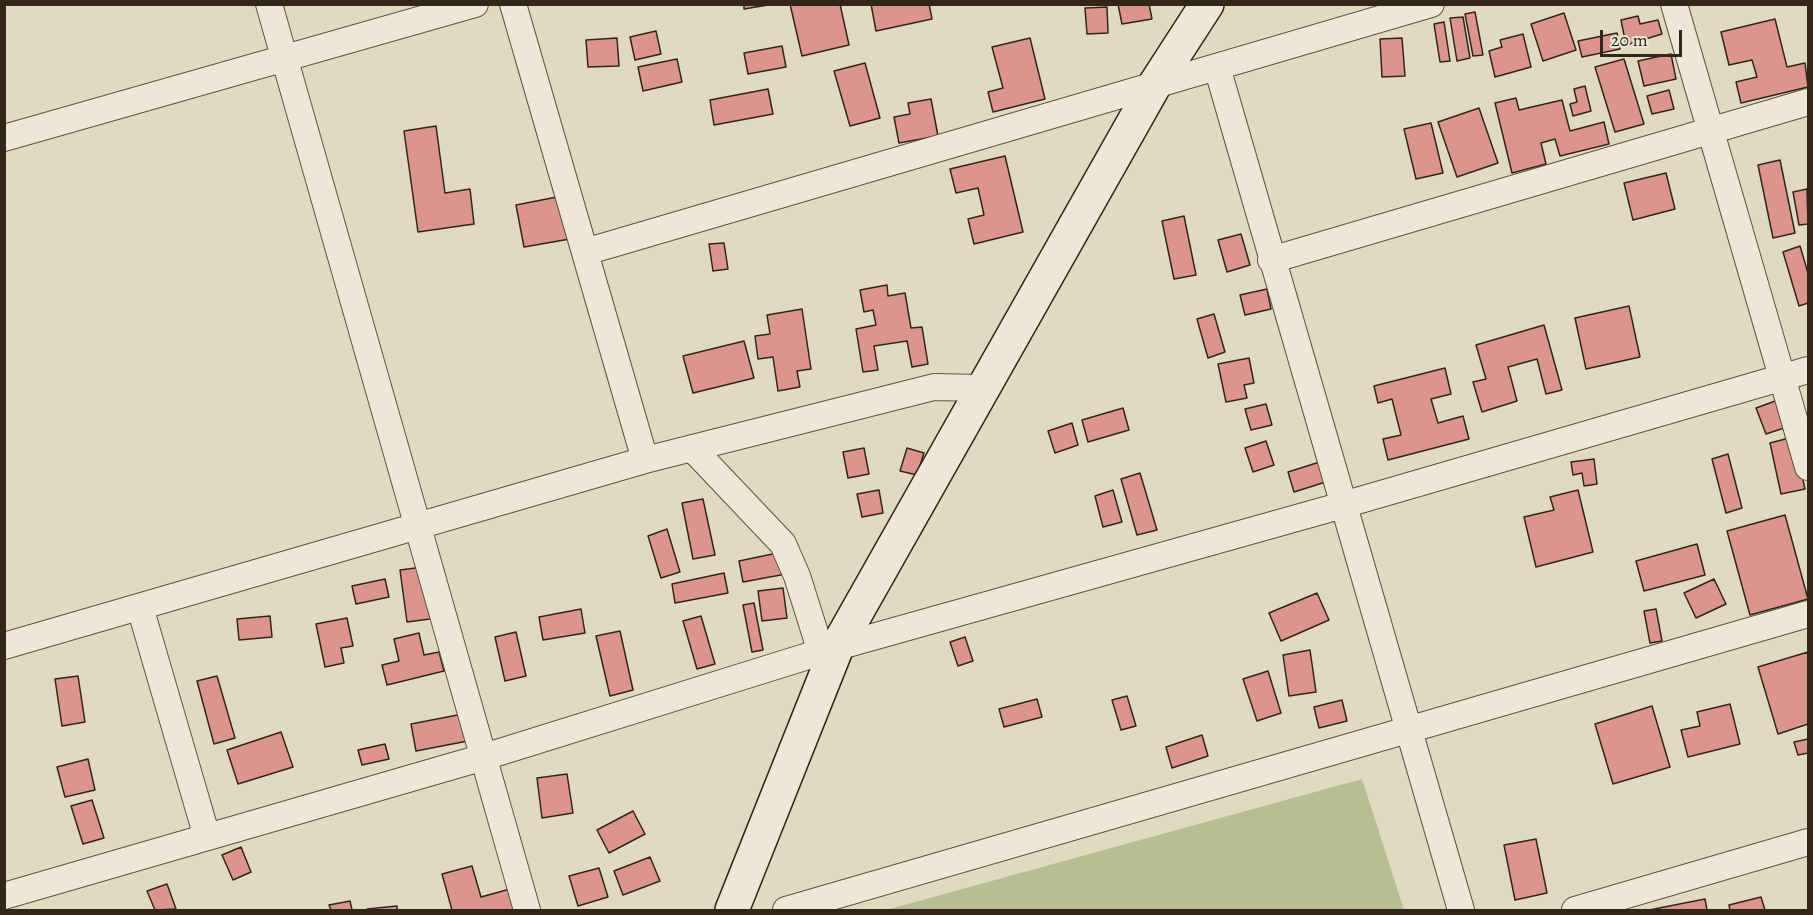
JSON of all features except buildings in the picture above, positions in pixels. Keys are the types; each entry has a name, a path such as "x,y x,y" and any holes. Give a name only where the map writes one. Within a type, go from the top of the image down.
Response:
{"main road":[{"path":"732,910 829,650 1154,86 1207,4"}],"street":[{"path":"269,4 527,910"},
{"path":"4,138 475,4"},
{"path":"513,4 645,460"},
{"path":"585,252 1431,4"},
{"path":"1674,4 1809,467"},
{"path":"1217,67 1461,910"},
{"path":"1271,260 1809,102"},
{"path":"4,896 484,757 829,650 1809,370"},
{"path":"5,643 140,607 645,460 934,387 982,388"},
{"path":"692,448 783,544 829,650"},
{"path":"140,607 207,837"},
{"path":"786,910 1809,614"},
{"path":"1575,910 1809,842"}],"green space":[{"path":"1362,779 1404,910 886,910"}]}
